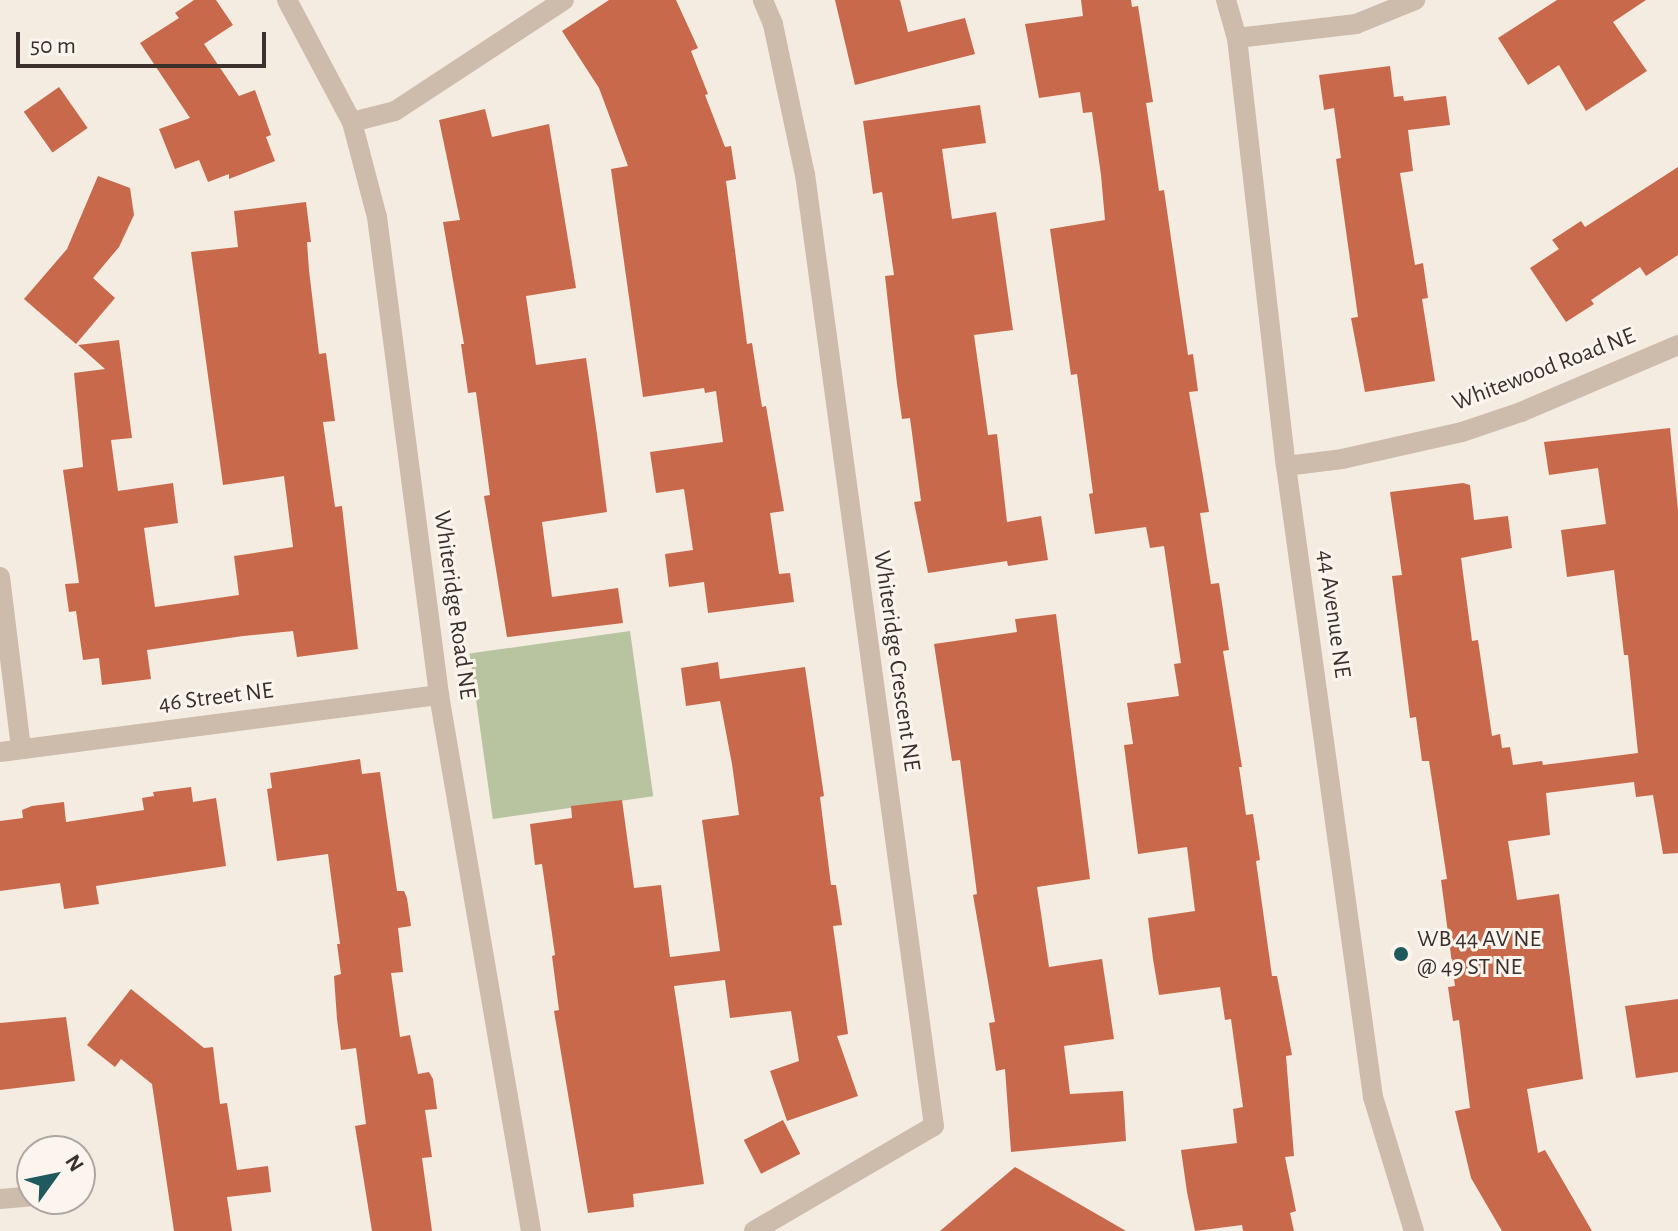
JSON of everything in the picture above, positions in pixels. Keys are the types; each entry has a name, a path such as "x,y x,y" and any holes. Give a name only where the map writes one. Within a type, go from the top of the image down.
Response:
{"street":[{"name":"Whiteridge Road NE","path":"287,0 352,122 377,217 439,695 531,1231"},
{"path":"352,122 395,111 564,0"},
{"name":"Whiteridge Crescent NE","path":"754,1231 934,1126 805,175 773,24 763,0"},
{"name":"44 Avenue NE","path":"1226,0 1237,38 1286,466 1373,1097 1414,1231"},
{"path":"1237,38 1356,24 1415,0"},
{"name":"Whitewood Road NE","path":"1286,466 1342,459 1462,432 1521,412 1678,345"},
{"path":"0,577 21,749"},
{"name":"46 Street NE","path":"0,752 439,695"}],"green space":[{"path":"630,631 653,796 493,819 470,654"}],"building":[{"path":"194,0 216,0 233,25 204,44 239,96 255,90 271,135 266,137 275,161 229,179 229,174 208,182 199,160 175,169 159,129 190,118 140,43 179,18 175,13"},
{"path":"609,0 676,0 698,48 691,51 708,94 705,95 725,147 731,146 736,179 726,181 747,344 752,343 762,407 766,406 784,511 770,513 779,574 790,573 794,602 708,613 704,582 669,587 665,554 693,550 684,489 656,493 650,452 723,442 716,391 705,393 704,388 643,397 611,169 628,166 599,88 562,31"},
{"path":"835,0 900,0 908,32 965,18 975,54 855,85"},
{"path":"1081,0 1131,0 1132,7 1138,6 1153,102 1146,103 1159,191 1164,190 1188,355 1193,354 1198,391 1189,392 1209,512 1200,513 1211,584 1219,583 1229,650 1223,651 1242,767 1239,767 1246,815 1253,814 1260,860 1256,861 1272,976 1277,976 1292,1055 1286,1056 1294,1156 1285,1157 1296,1211 1290,1213 1294,1231 1243,1231 1242,1225 1195,1231 1187,1192 1181,1150 1237,1143 1233,1109 1243,1107 1231,1019 1225,1020 1220,987 1159,995 1153,959 1148,918 1195,911 1187,847 1138,854 1124,745 1133,744 1127,703 1179,696 1174,664 1181,663 1164,546 1150,548 1146,527 1095,534 1089,494 1093,493 1077,374 1071,375 1050,229 1105,220 1101,175 1092,112 1083,113 1080,92 1039,98 1025,24 1083,16"},
{"path":"1557,0 1646,0 1613,22 1647,71 1586,111 1559,65 1528,85 1498,38"},
{"path":"1390,66 1394,97 1403,96 1404,101 1446,96 1450,125 1408,130 1413,171 1400,173 1415,265 1423,263 1428,298 1422,299 1435,381 1365,392 1351,318 1358,317 1336,159 1341,158 1334,108 1324,110 1319,75"},
{"path":"59,87 88,128 52,153 24,112"},
{"path":"980,105 986,143 942,149 952,219 996,212 1013,330 974,335 988,435 997,434 1007,522 1041,516 1048,560 1008,566 1007,561 928,573 914,502 921,501 910,418 902,419 897,384 885,276 894,275 882,192 873,194 863,121"},
{"path":"485,109 492,137 549,124 576,288 526,296 536,365 586,358 597,434 607,512 542,522 552,597 618,588 623,623 507,637 484,496 490,495 476,392 468,393 461,344 464,344 443,222 460,220 439,120"},
{"path":"1678,167 1678,255 1646,276 1640,267 1591,300 1594,304 1566,322 1530,268 1559,249 1552,240 1581,221 1585,227"},
{"path":"98,176 130,188 134,215 119,247 93,278 115,298 76,344 24,299 67,249"},
{"path":"306,202 311,242 307,242 309,270 319,354 326,353 335,421 323,422 335,507 342,506 358,649 297,657 293,631 243,636 147,650 151,679 102,685 99,658 83,660 76,611 69,612 65,584 79,583 63,470 83,467 74,373 105,369 78,345 119,340 132,438 111,440 118,491 173,483 178,523 144,528 155,607 239,595 234,556 293,547 284,476 223,485 191,252 238,247 234,211"},
{"path":"1670,428 1678,510 1678,853 1663,854 1653,795 1636,797 1634,782 1546,793 1550,835 1508,841 1517,900 1559,894 1583,1079 1527,1089 1538,1153 1545,1150 1592,1231 1502,1231 1471,1178 1455,1111 1470,1108 1459,1020 1453,1021 1448,987 1455,986 1441,880 1447,879 1429,761 1422,761 1416,717 1410,718 1392,576 1402,575 1390,492 1463,483 1470,485 1474,520 1508,516 1512,548 1461,558 1472,641 1478,640 1492,736 1500,734 1502,748 1510,747 1513,765 1542,761 1543,765 1638,753 1628,655 1624,655 1614,570 1567,577 1561,530 1606,524 1598,468 1549,475 1544,442"},
{"path":"1056,614 1090,879 1037,887 1049,967 1102,959 1114,1039 1064,1046 1070,1094 1123,1091 1126,1141 1011,1152 1005,1069 996,1071 989,1023 995,1022 973,895 977,894 960,760 952,761 934,644 1017,632 1015,619"},
{"path":"718,662 720,679 805,667 824,796 820,797 831,885 836,885 842,925 833,926 848,1034 837,1036 858,1096 787,1121 770,1071 799,1061 791,1011 730,1018 725,980 674,986 704,1184 633,1194 634,1207 588,1213 554,1011 559,1010 552,956 555,955 542,864 535,865 530,824 572,818 571,806 622,800 634,888 661,885 670,957 720,951 702,820 739,815 732,764 720,701 686,706 681,668"},
{"path":"360,759 362,774 380,772 397,891 404,891 407,898 411,926 398,928 403,972 391,973 400,1037 410,1035 418,1074 429,1072 433,1079 437,1109 425,1110 432,1157 422,1158 432,1231 372,1231 355,1126 366,1124 356,1048 341,1050 337,1019 334,976 341,974 337,944 340,944 328,854 277,861 267,789 272,788 270,773"},
{"path":"191,787 193,802 216,798 226,866 96,886 99,904 64,909 60,883 0,891 0,821 23,818 22,810 32,806 64,802 66,822 144,810 142,798 154,796 153,792"},
{"path":"131,989 204,1048 213,1047 220,1104 227,1103 237,1170 268,1166 271,1192 227,1197 232,1231 174,1231 152,1084 121,1059 115,1067 87,1045"},
{"path":"1678,999 1678,1072 1636,1078 1625,1006"},
{"path":"66,1017 75,1081 0,1090 0,1023"},
{"path":"783,1120 800,1154 761,1174 744,1140"},
{"path":"1015,1167 1126,1231 940,1231"}],"place":[{"name":"WB 44 AV NE @ 49 ST NE","path":"1401,954"}]}
